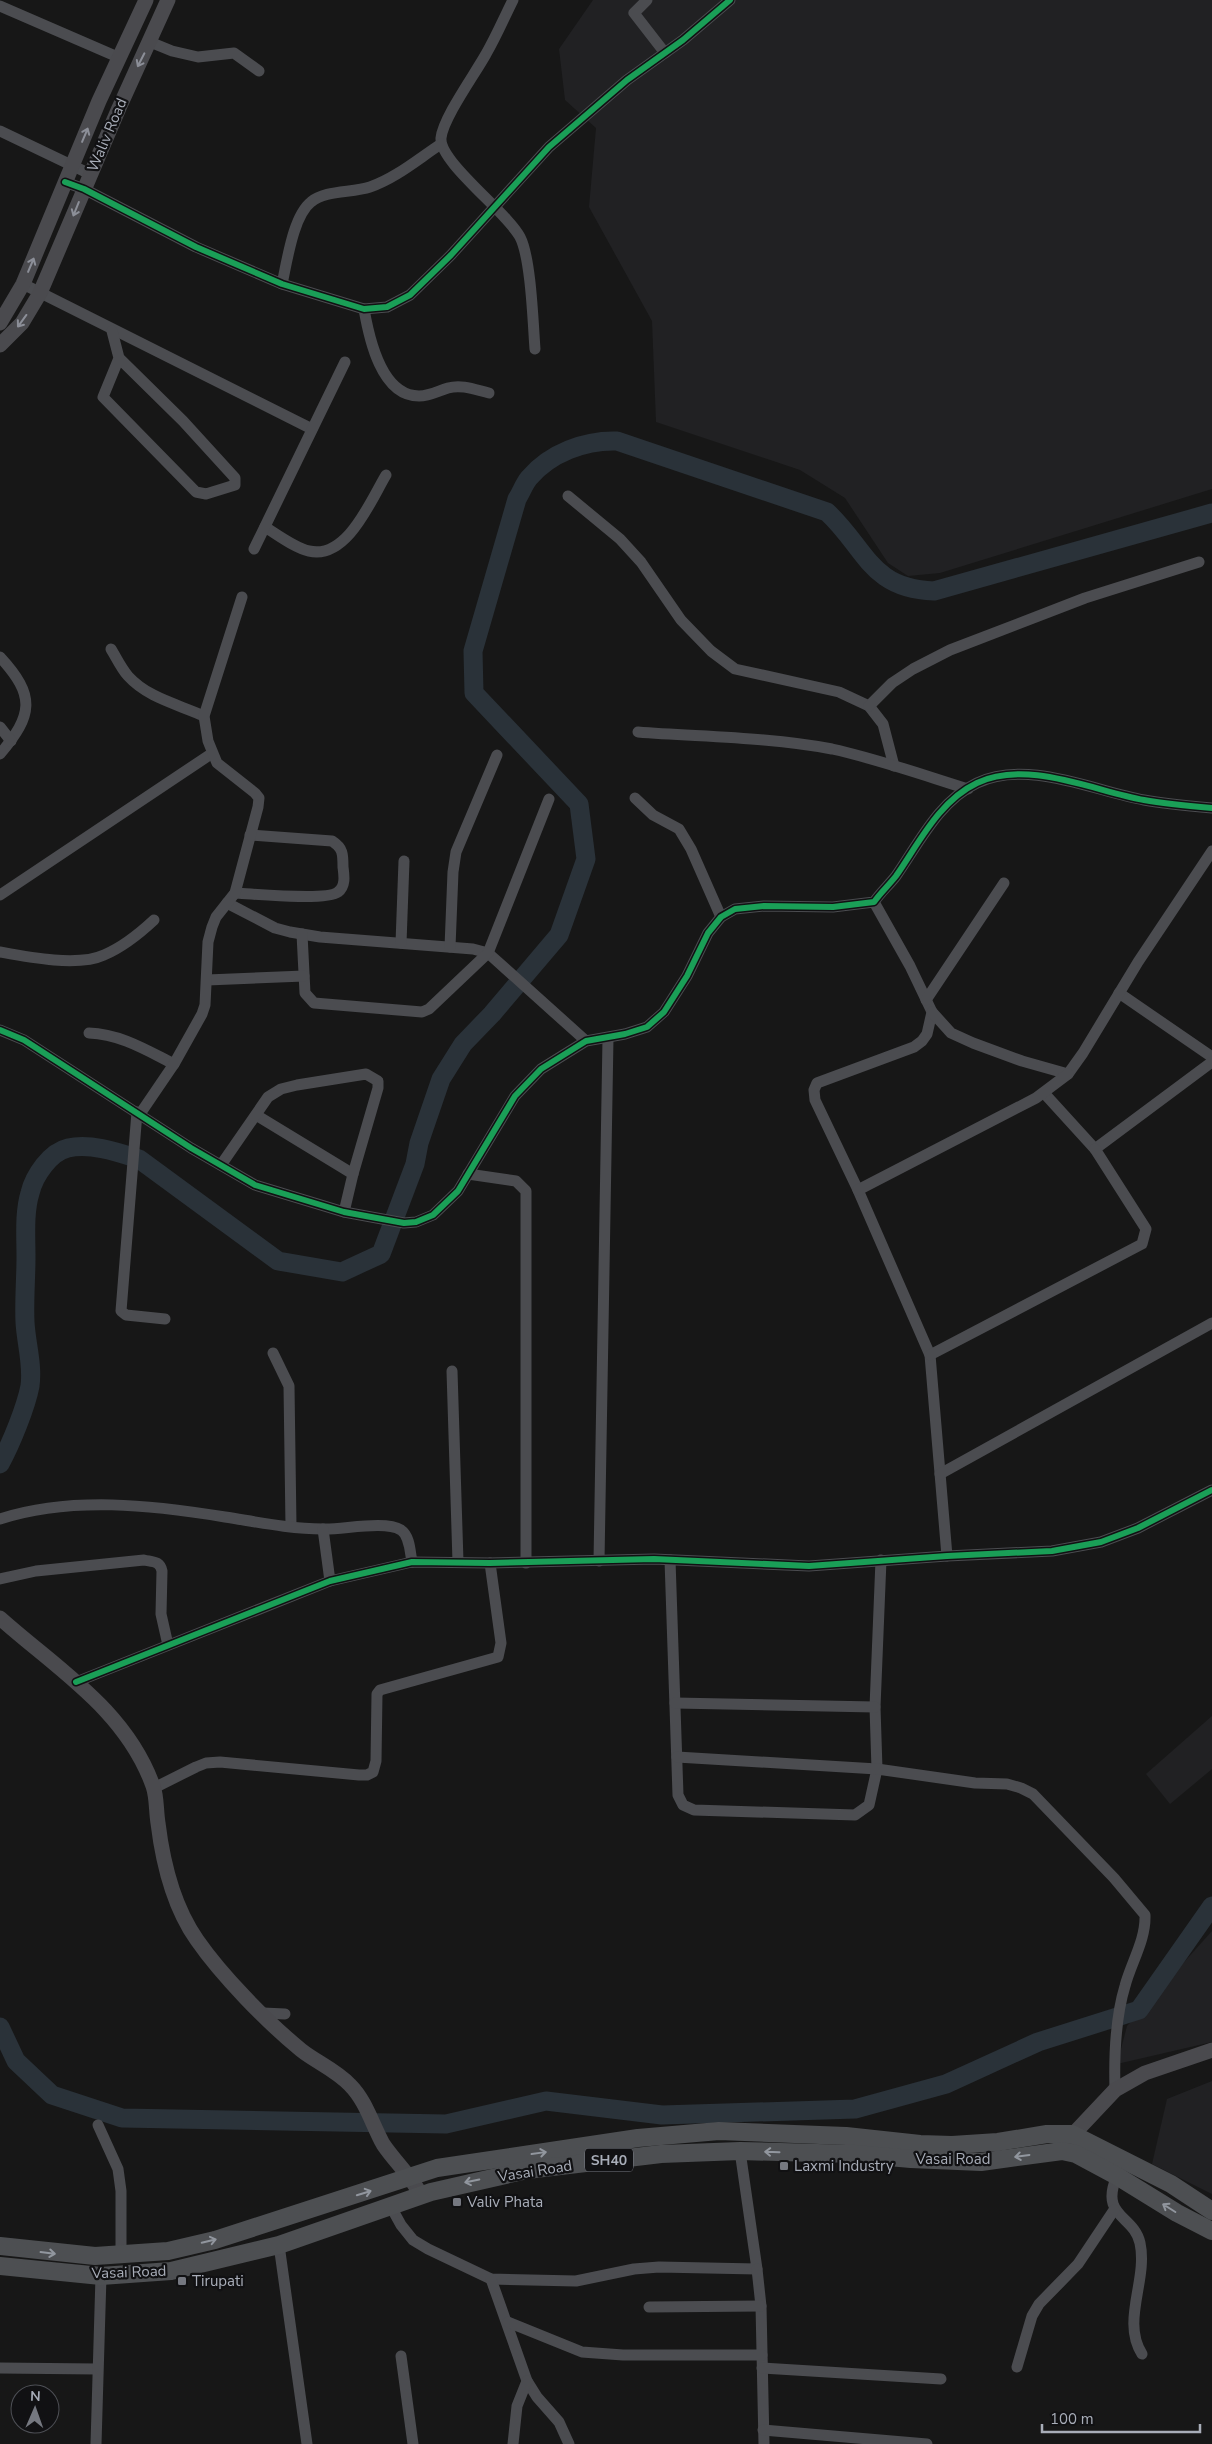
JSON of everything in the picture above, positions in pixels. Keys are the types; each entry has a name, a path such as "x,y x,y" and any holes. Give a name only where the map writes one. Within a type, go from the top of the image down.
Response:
{"main road":[{"name":"Vasai Road","path":"0,2246 55,2254 122,2256 168,2251 215,2240 412,2178 436,2168 638,2138 719,2130 846,2136 920,2144 952,2145 998,2142 1047,2134 1072,2134 1171,2184 1212,2211"},
{"name":"Vasai Road","path":"0,2266 101,2276 171,2271 279,2245 321,2232 421,2195 461,2184 527,2170 661,2154 740,2151 855,2154 911,2160 981,2162 1059,2151 1076,2154 1212,2231"}],"street":[{"name":"Waliv Road","path":"0,323 23,284 71,166 146,0"},
{"name":"Waliv Road","path":"0,345 22,323 40,293 90,174 168,0"},
{"path":"513,0 487,52 448,119 441,135 441,144 454,164 510,222 521,238 531,297 534,349"},
{"path":"647,0 634,13 665,53"},
{"path":"65,182 84,188 196,247 282,284 364,309 387,307 410,295 451,255 549,146 627,80 665,53 730,0"},
{"path":"0,6 120,58"},
{"path":"150,42 172,52 198,57 234,54 259,71"},
{"path":"0,132 90,174"},
{"path":"282,284 301,214 311,202 324,196 369,187 393,178 441,144"},
{"path":"23,284 312,429"},
{"path":"364,309 369,339 377,358 396,387 407,395 433,394 449,388 463,386 489,393"},
{"path":"112,330 119,358 183,421 234,478 236,485 206,494 196,492 103,397 119,358"},
{"path":"254,549 345,362"},
{"path":"265,527 309,552 325,552 351,536 386,474"},
{"path":"568,496 620,539 641,562 681,620 711,651 735,669 839,692 869,706 883,724 894,766"},
{"path":"869,706 892,683 912,669 950,650 1085,598 1199,562"},
{"path":"165,1319 126,1315 120,1311 138,1113 174,1064 202,1014 207,980 208,942 216,917 235,893 259,798 217,764 211,754 204,716 242,597"},
{"path":"111,649 127,675 143,689 160,700 204,716"},
{"path":"0,657 21,682 25,704 25,718 19,732 0,754"},
{"path":"0,727 11,741"},
{"path":"638,732 755,739 798,744 865,757 968,789"},
{"path":"0,895 211,754"},
{"path":"450,947 453,872 456,852 497,755"},
{"path":"0,1030 24,1040 255,1185 344,1212 404,1224 416,1222 433,1215 458,1192 514,1096 541,1069 586,1041 608,1038 647,1027 664,1012 687,976 708,934 721,916 735,909 764,906 833,907 874,902 894,878 932,822 948,805 978,782 1002,775 1040,776 1144,800 1212,808"},
{"path":"635,798 653,815 679,829 691,849 721,916"},
{"path":"302,934 304,993 314,1003 422,1012 439,1001 488,953 548,799"},
{"path":"235,893 294,896 333,895 340,891 344,884 343,852 332,841 250,835"},
{"path":"858,1190 1044,1093 1068,1074 1118,993 1212,851"},
{"path":"401,943 404,861"},
{"path":"926,1000 1004,883"},
{"path":"874,902 910,966 932,1012 951,1033 1022,1061 1068,1074"},
{"path":"227,903 275,928 302,934 473,949 488,953 516,976 586,1041"},
{"path":"0,952 43,960 76,960 102,956 125,944 154,920"},
{"path":"207,980 304,976"},
{"path":"1118,993 1212,1057"},
{"path":"932,1012 927,1034 914,1047 823,1080 817,1083 814,1090 815,1100 858,1190 930,1355 947,1556"},
{"path":"90,1033 107,1034 121,1038 174,1064"},
{"path":"600,1561 608,1038"},
{"path":"1095,1149 1212,1062"},
{"path":"221,1165 268,1097 281,1089 366,1074 374,1076 378,1081 378,1088 344,1212"},
{"path":"930,1355 1142,1244 1146,1229 1095,1149 1044,1093"},
{"path":"256,1114 353,1174"},
{"path":"468,1174 516,1181 526,1191 526,1563"},
{"path":"940,1474 1212,1323"},
{"path":"274,1353 290,1386 292,1526"},
{"path":"452,1371 458,1562"},
{"path":"76,1682 330,1581 412,1562 490,1564 670,1560 809,1566 881,1560 1052,1551 1101,1542 1138,1528 1212,1490"},
{"path":"0,1519 26,1511 90,1506 147,1505 322,1530 374,1526 400,1529 405,1534 408,1542 412,1562"},
{"path":"322,1530 330,1581"},
{"path":"0,1579 36,1571 144,1560 156,1562 162,1571 161,1614 168,1646"},
{"path":"670,1560 678,1795 683,1805 694,1810 855,1815 869,1805 877,1769 875,1707 881,1560"},
{"path":"154,1788 206,1763 220,1762 358,1775 367,1775 373,1772 376,1761 377,1694 380,1690 491,1661 498,1657 501,1643 490,1564"},
{"path":"0,1618 107,1710 125,1732 143,1761 154,1788 168,1878 183,1915 196,1939 214,1963 302,2050 348,2082 355,2090 390,2154 412,2178 421,2195"},
{"path":"674,1703 875,1707"},
{"path":"676,1757 877,1769 975,1783 1007,1784 1033,1794 1114,1878 1145,1915 1142,1936 1124,1987 1116,2039 1115,2090"},
{"path":"263,2013 285,2014"},
{"path":"1059,2151 1072,2134 1100,2108 1115,2090 1145,2073 1212,2050"},
{"path":"98,2125 118,2169 121,2191 122,2256"},
{"path":"740,2151 761,2306 764,2444"},
{"path":"1117,2176 1112,2196 1114,2210 1140,2242 1140,2276 1134,2312 1134,2334 1137,2346 1142,2354"},
{"path":"390,2205 401,2226 413,2240 428,2249 491,2278 576,2281 634,2269 659,2267 757,2269"},
{"path":"1017,2367 1032,2316 1039,2304 1078,2264 1114,2210"},
{"path":"279,2245 307,2444"},
{"path":"96,2444 101,2276"},
{"path":"491,2278 508,2322 527,2381 537,2397 559,2422 570,2444"},
{"path":"649,2307 761,2306"},
{"path":"508,2322 582,2352 623,2355 762,2355"},
{"path":"401,2356 414,2444"},
{"path":"0,2368 97,2369"},
{"path":"762,2368 941,2379"},
{"path":"513,2444 517,2406 527,2381"},
{"path":"763,2430 926,2444"}],"shaded area":[{"path":"593,0 1212,0 1212,489 940,573 908,576 888,563 845,498 800,470 656,422 652,321 589,207 596,128 565,100 559,49"},
{"path":"1212,1716 1212,1769 1170,1804 1146,1774"},
{"path":"1212,1931 1212,2042 1117,2064 1127,2026"},
{"path":"1212,2081 1212,2194 1152,2164 1167,2099"}],"waterway":[{"path":"0,1464 18,1425 30,1386 31,1370 25,1314 26,1217 28,1201 32,1186 39,1172 55,1154 68,1148 86,1147 104,1149 139,1159 278,1261 342,1272 381,1254 415,1164 419,1143 441,1079 463,1044 492,1014 559,935 586,859 579,804 474,693 473,651 517,499 529,478 537,469 569,450 593,443 617,441 827,512 882,575 896,583 913,589 934,591 1212,513"},
{"path":"0,2027 16,2061 52,2095 122,2118 446,2124 546,2101 662,2115 855,2109 946,2084 1038,2042 1139,2010 1212,1906"}],"cycle path":[{"path":"65,182 84,189 196,247 282,284 364,309 387,307 410,295 451,255 549,147 627,80 683,40 730,0"},
{"path":"0,1030 24,1040 191,1148 255,1185 344,1212 404,1223 416,1222 433,1215 458,1191 515,1096 541,1069 586,1041 625,1034 647,1027 664,1012 687,976 708,933 721,917 735,909 764,906 833,907 874,902 896,876 941,812 952,800 977,783 996,776 1017,774 1039,775 1144,800 1212,808"},
{"path":"76,1682 330,1581 412,1562 490,1563 654,1559 809,1566 1052,1551 1101,1542 1138,1528 1212,1490"}],"place":[{"name":"Laxmi Industry","path":"784,2166"},
{"name":"Valiv Phata","path":"457,2202"},
{"name":"Tirupati","path":"182,2281"}]}
